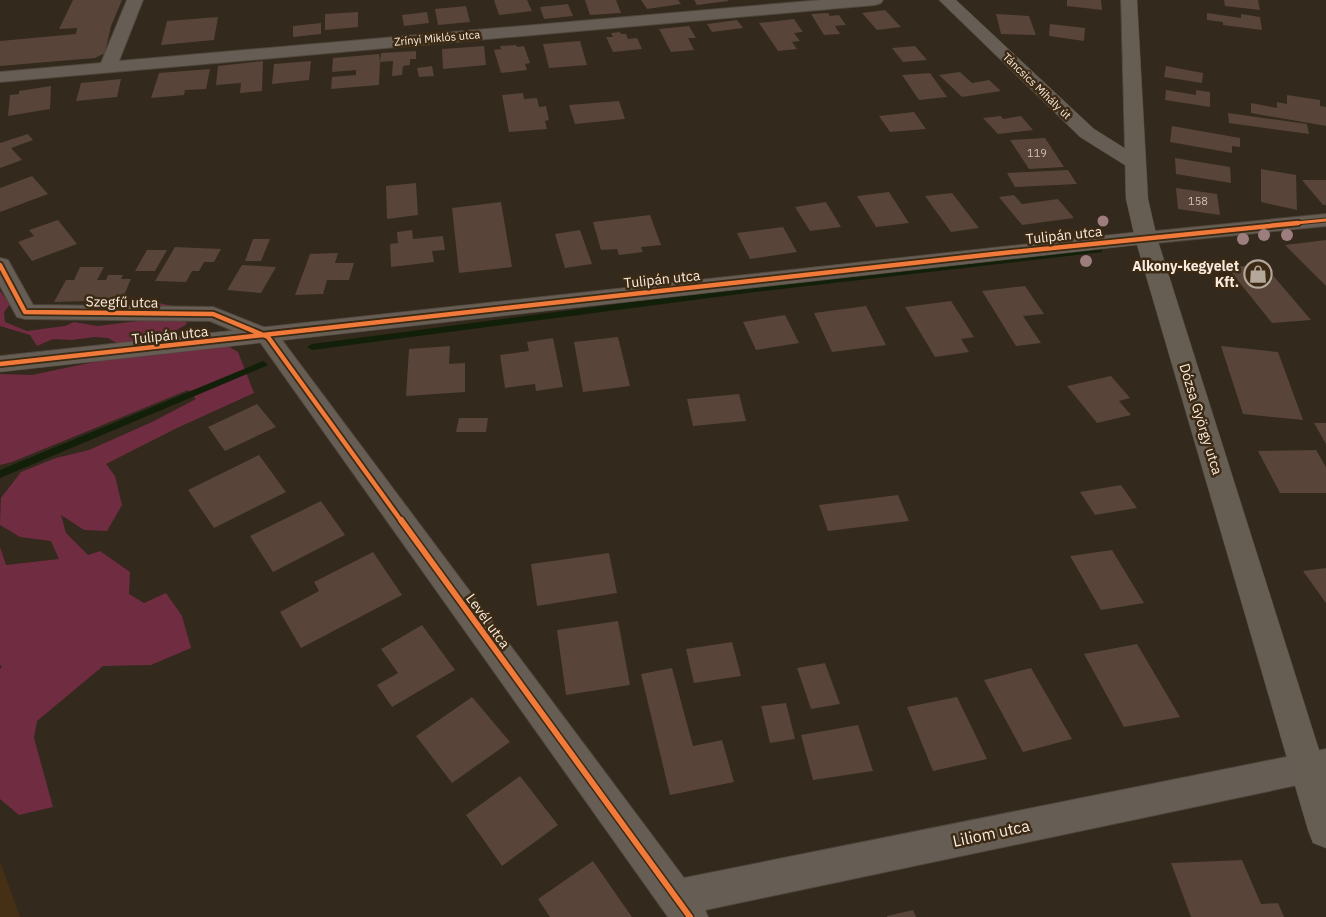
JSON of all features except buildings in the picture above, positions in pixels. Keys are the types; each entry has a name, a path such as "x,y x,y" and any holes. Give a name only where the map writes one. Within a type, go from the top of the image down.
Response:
{"main road":[{"name":"Dózsa György utca","path":"1129,0 1137,199 1146,238 1316,766 1326,830"}],"street":[{"path":"108,67 135,0"},
{"name":"Zrínyi Miklós utca","path":"0,77 875,0"},
{"name":"Táncsics Mihály út","path":"947,0 1087,134 1135,163"},
{"name":"Tulipán utca","path":"0,364 268,337 498,309 1326,220"},
{"name":"Szegfű utca","path":"0,265 26,312 213,314 268,337"},
{"name":"Levél utca","path":"268,337 683,908"},
{"name":"Liliom utca","path":"683,908 1316,766"}],"shaded area":[{"path":"0,291 10,304 4,312 5,322 27,331 65,326 74,322 97,326 138,321 153,302 179,307 187,324 163,338 144,345 122,346 108,338 94,337 72,340 53,339 37,346 30,335 0,326"},
{"path":"212,337 238,352 254,393 177,428 106,464 115,476 122,505 107,531 84,530 61,515 66,533 88,555 100,551 130,572 129,594 144,603 166,593 182,616 191,648 151,665 103,666 37,721 34,738 53,807 19,815 0,799 0,669 2,666 0,665 0,547 6,565 59,559 51,541 20,537 0,525 1,498 21,472 56,458 89,450 152,422 196,399 188,390 12,462 0,465 0,374 32,375"},
{"path":"0,861 20,917 0,917"}],"waterway":[{"path":"312,347 755,289 1099,250"},
{"path":"0,474 263,364"}],"cycle path":[{"path":"0,364 331,329 994,254 1326,220"},
{"path":"0,265 25,312 213,314 268,337 690,917"}],"place":[{"name":"Alkony-kegyelet Kft.","path":"1258,274"}]}
